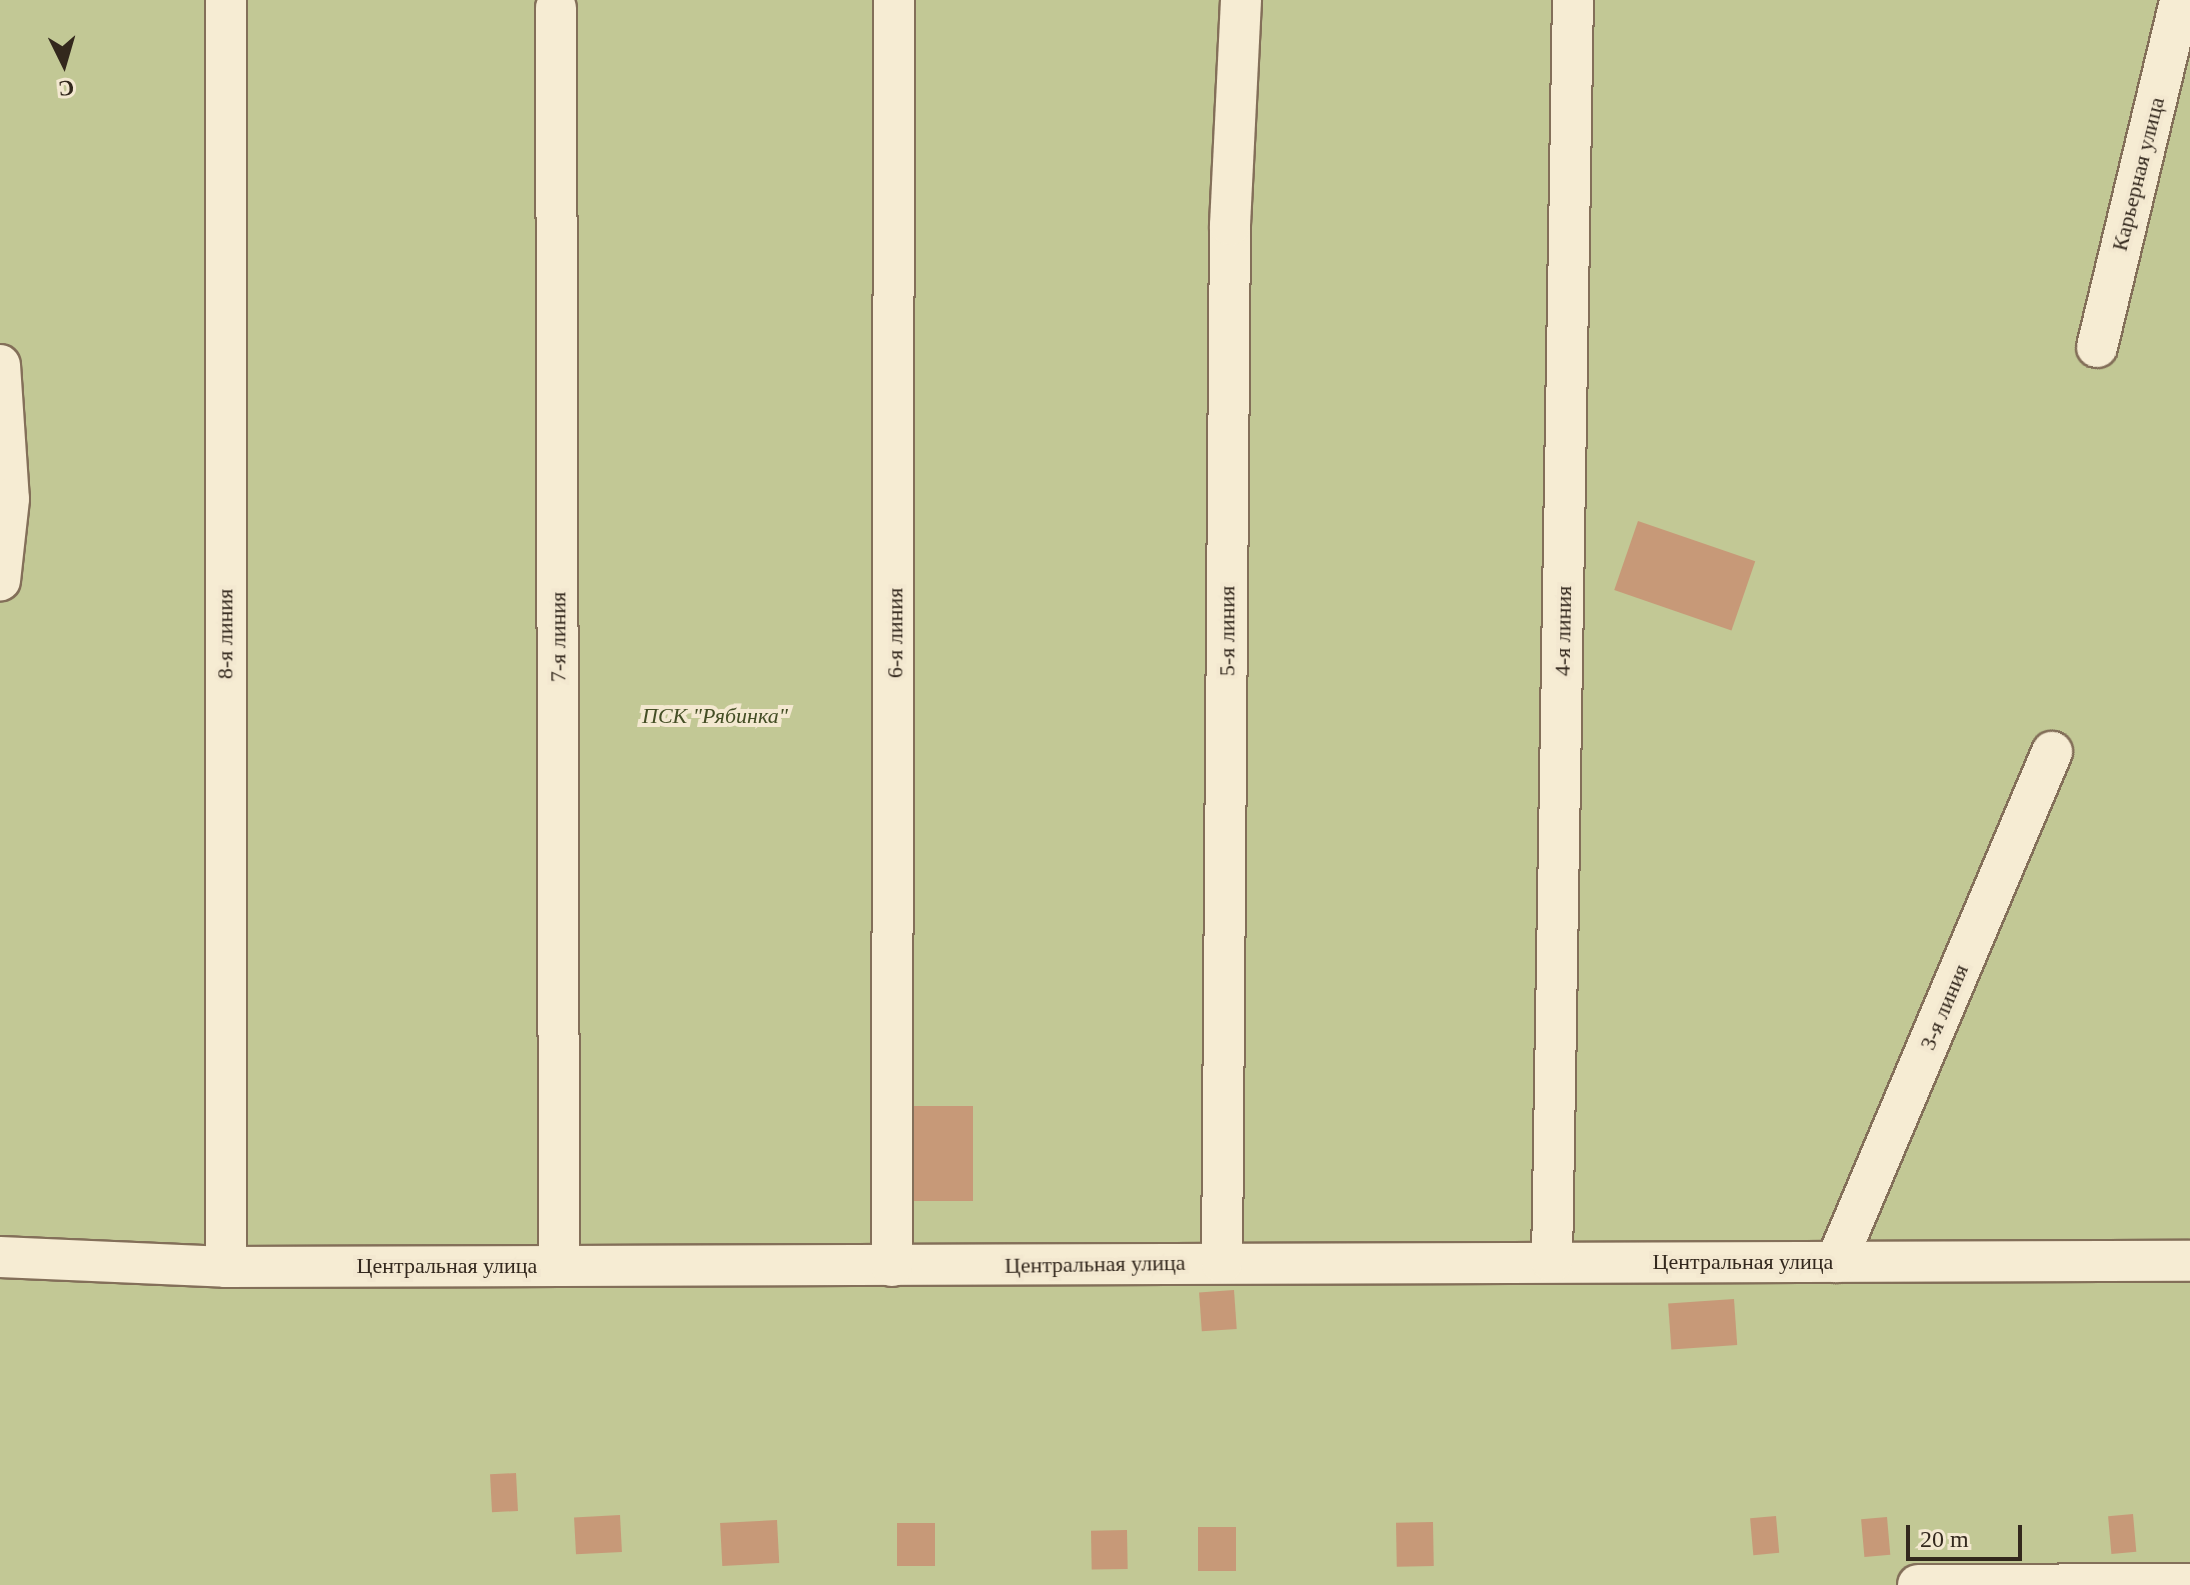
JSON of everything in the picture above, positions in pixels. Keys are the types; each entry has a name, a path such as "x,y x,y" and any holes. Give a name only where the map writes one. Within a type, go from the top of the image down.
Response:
{"street":[{"name":"8-я линия","path":"226,0 226,1267"},
{"name":"6-я линия","path":"892,1266 894,0"},
{"name":"5-я линия","path":"1222,1263 1230,225 1241,0"},
{"name":"4-я линия","path":"1552,1262 1573,0"},
{"name":"Карьерная улица","path":"2097,347 2180,0"},
{"name":"7-я линия","path":"556,8 559,1266"},
{"path":"0,365 9,499 0,581"},
{"name":"3-я линия","path":"1836,1262 2052,752"},
{"name":"Центральная улица","path":"0,1257 226,1267 2190,1261"},
{"path":"1918,1585 2190,1584"}],"green space":[{"name":"ПСК \"Рябинка\"","path":"0,0 2190,0 2190,1585 0,1585"}],"building":[{"path":"1638,521 1755,561 1731,630 1614,590"},
{"path":"911,1106 973,1106 973,1201 911,1201"},
{"path":"1234,1290 1237,1329 1202,1331 1199,1292"},
{"path":"1734,1299 1737,1345 1671,1349 1668,1304"},
{"path":"516,1473 518,1511 492,1512 490,1474"},
{"path":"2133,1514 2136,1552 2111,1554 2108,1516"},
{"path":"620,1515 622,1552 576,1554 574,1517"},
{"path":"1776,1516 1779,1553 1753,1555 1750,1518"},
{"path":"1887,1517 1890,1555 1864,1557 1861,1519"},
{"path":"777,1520 779,1563 722,1566 720,1523"},
{"path":"1433,1522 1434,1566 1397,1567 1396,1523"},
{"path":"897,1523 935,1523 935,1566 897,1566"},
{"path":"1198,1527 1236,1527 1236,1571 1198,1571"},
{"path":"1127,1530 1128,1569 1092,1570 1091,1531"}]}
